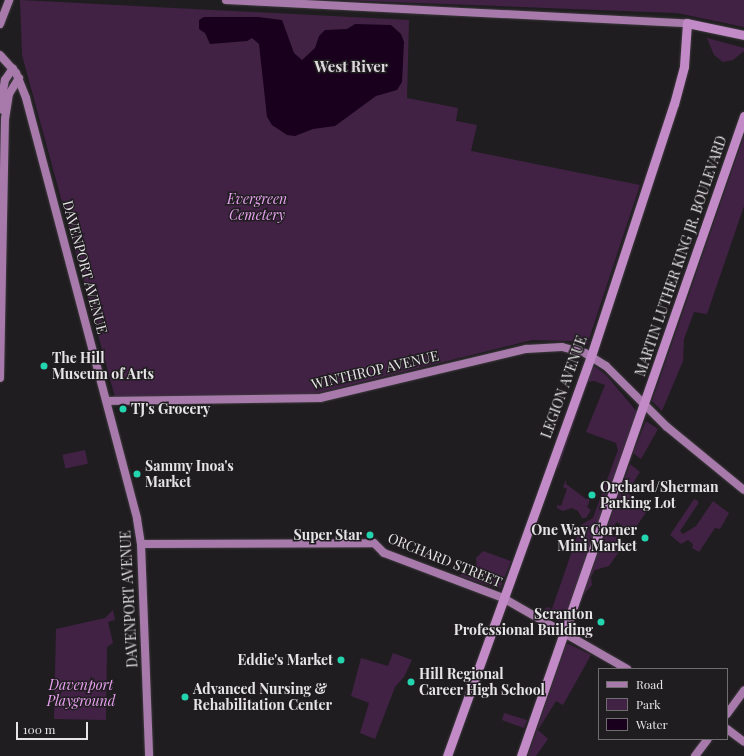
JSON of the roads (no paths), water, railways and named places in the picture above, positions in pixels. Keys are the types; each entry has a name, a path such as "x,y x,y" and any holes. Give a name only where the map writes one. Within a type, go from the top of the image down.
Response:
{"highway":[{"path":"687,23 744,35"},
{"name":"LEGION AVENUE","path":"447,756 591,356 678,90 685,56 687,23"},
{"name":"MARTIN LUTHER KING JR. BOULEVARD","path":"521,756 744,116"}],"main road":[{"path":"0,24 9,0"},
{"path":"226,0 687,23"},
{"name":"DAVENPORT AVENUE","path":"0,55 13,68 19,78 125,466 141,544 149,756"},
{"path":"0,378 5,119 2,91 13,68"},
{"path":"5,119 9,94 19,78"},
{"name":"WINTHROP AVENUE","path":"107,401 320,398 526,349 562,347 591,356 606,366 644,405 744,490"},
{"name":"ORCHARD STREET","path":"141,544 374,543 384,553 503,598 624,668"},
{"path":"728,713 744,691"},
{"path":"728,730 744,742"},
{"path":"695,756 707,740"}],"water":[{"path":"204,17 258,17 282,20 294,53 302,60 315,48 319,36 325,30 347,29 355,24 391,25 401,34 404,42 402,82 397,90 376,96 335,126 313,129 295,136 287,135 272,125 267,117 259,44 252,38 247,41 210,44 205,33 199,29 199,20"}],"place":[{"name":"The Hill Museum of Arts","path":"44,366"},
{"name":"TJ's Grocery","path":"123,409"},
{"name":"Sammy Inoa's Market","path":"137,474"},
{"name":"Orchard/Sherman Parking Lot","path":"592,495"},
{"name":"Super Star","path":"370,535"},
{"name":"One Way Corner Mini Market","path":"645,538"},
{"name":"Scranton Professional Building","path":"601,622"},
{"name":"Eddie's Market","path":"341,660"},
{"name":"Hill Regional Career High School","path":"411,682"},
{"name":"Advanced Nursing & Rehabilitation Center","path":"185,697"}],"district":[{"name":"West River","path":"351,67"}],"park label":[{"name":"Evergreen Cemetery","path":"257,208"},
{"name":"Davenport Playground","path":"81,694"}]}
